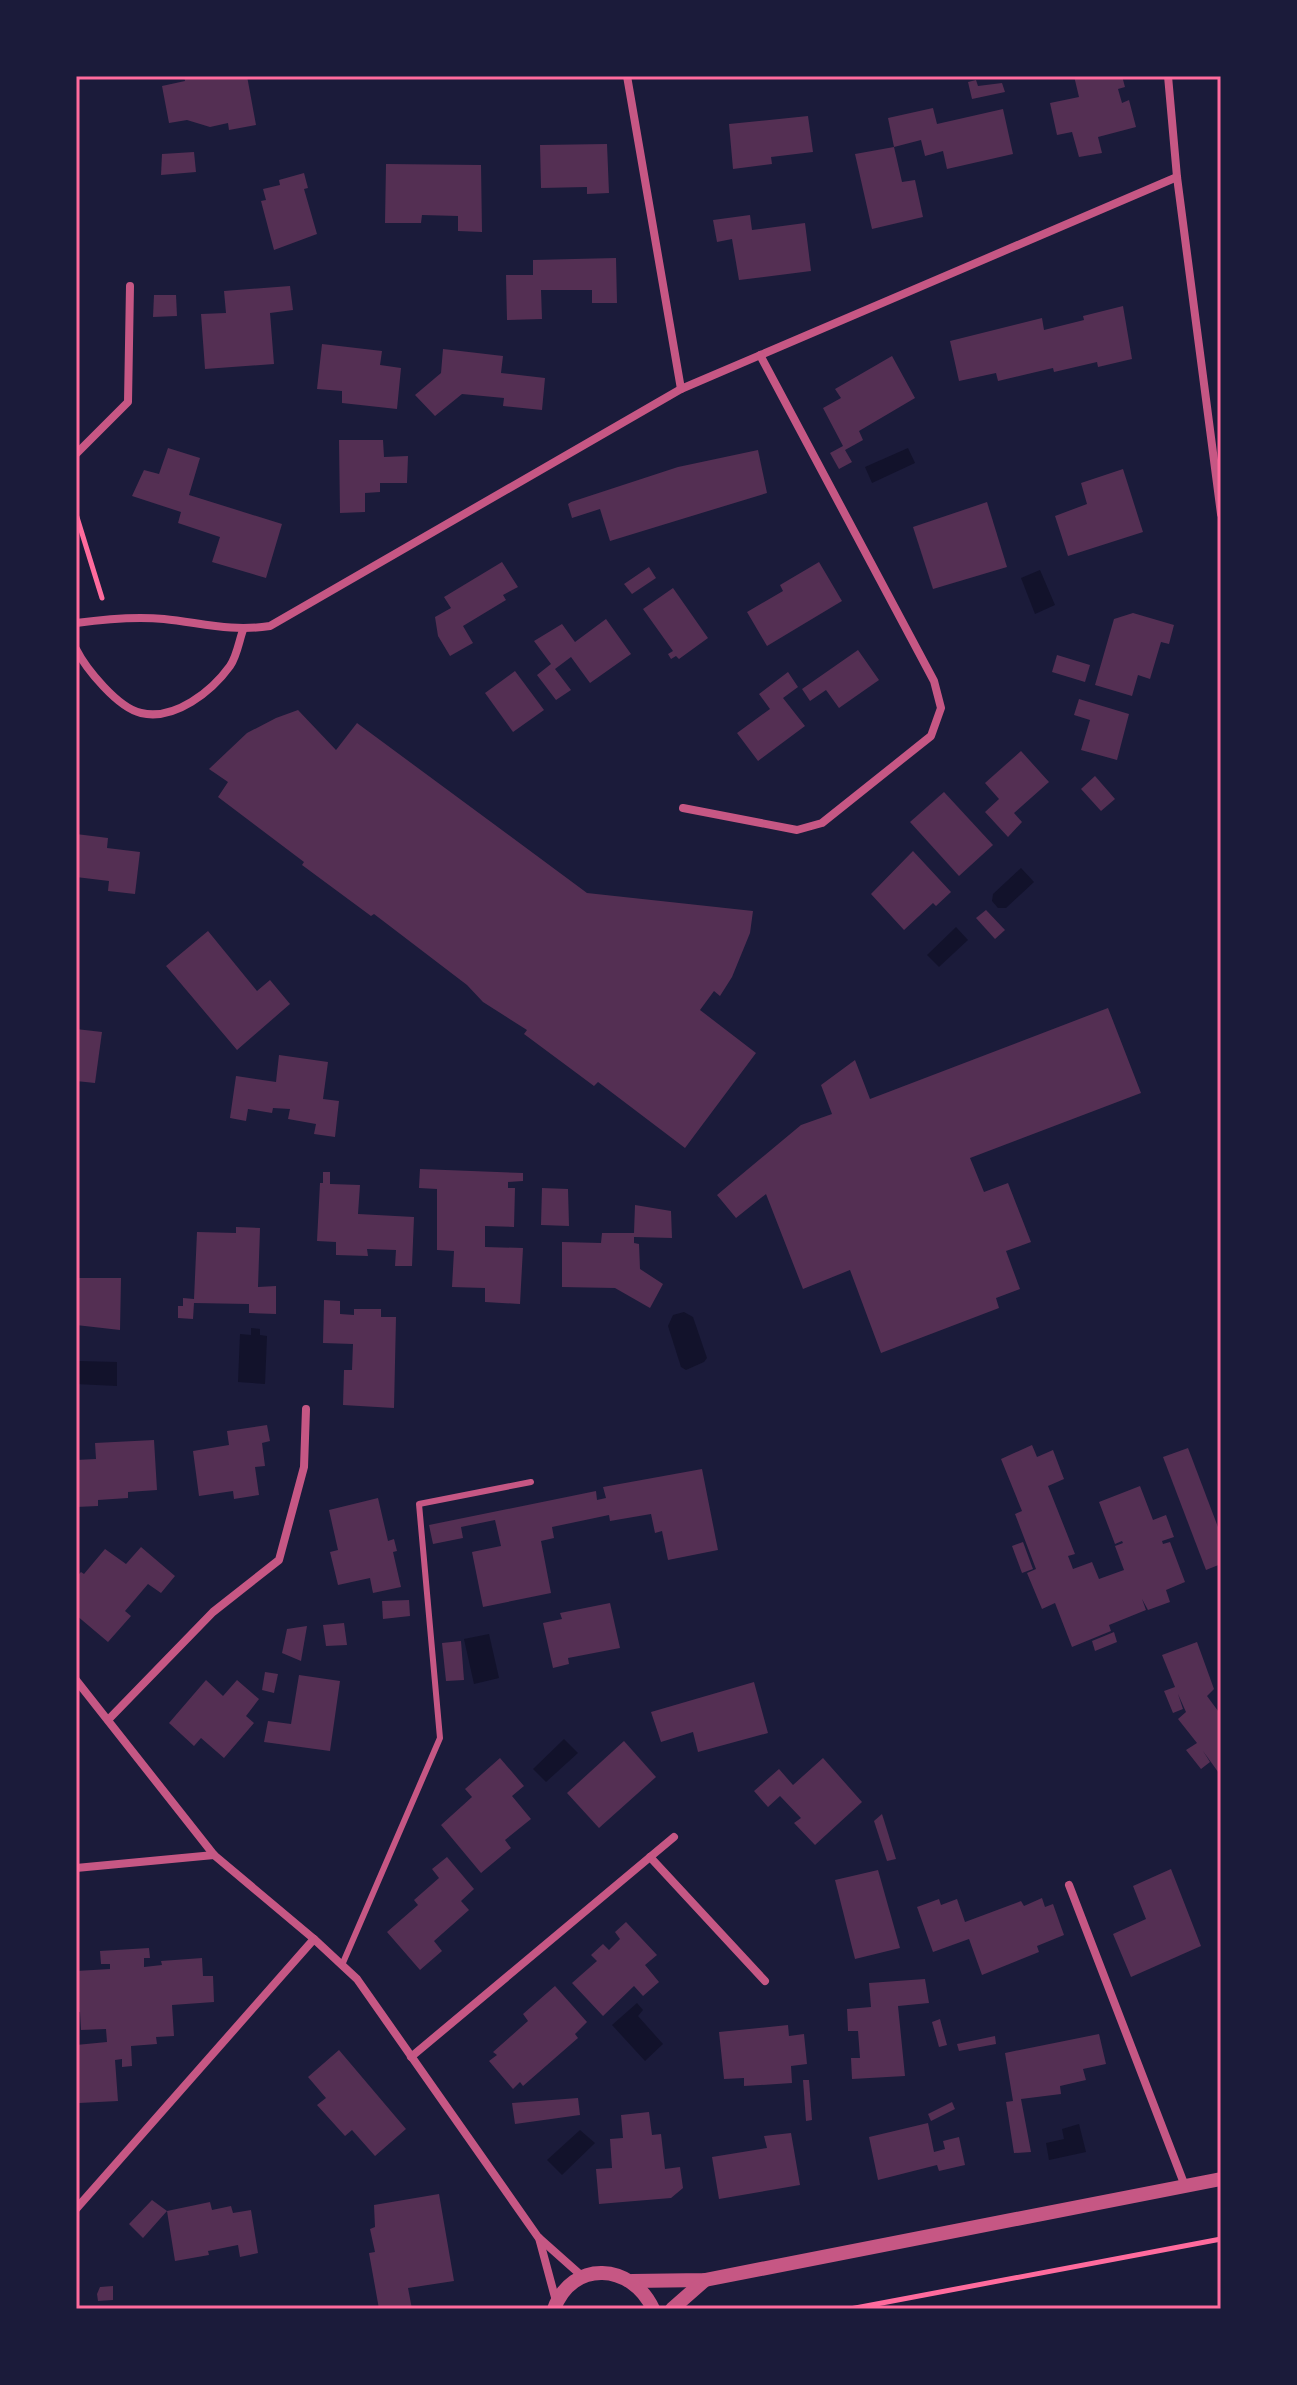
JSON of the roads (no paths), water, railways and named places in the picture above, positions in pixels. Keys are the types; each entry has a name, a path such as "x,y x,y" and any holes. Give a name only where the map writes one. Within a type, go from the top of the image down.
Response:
{"street":[{"path":"627,76 681,389"},
{"path":"1168,76 1177,177 1221,514"},
{"path":"76,623 108,619 161,619 243,630 270,626 681,389 1177,177"},
{"path":"76,454 128,402 130,286"},
{"path":"683,808 797,830 822,823 931,736 941,708 934,681 760,355"},
{"path":"76,649 101,684 125,705 141,713 166,713 196,701 232,664 243,630"},
{"path":"108,1720 213,1612 279,1560 304,1467 306,1409"},
{"path":"76,1680 214,1855 357,1979 538,2237 583,2277"},
{"path":"411,2057 674,1837"},
{"path":"76,1868 214,1855"},
{"path":"650,1857 765,1981"},
{"path":"1069,1885 1185,2186"},
{"path":"76,2209 314,1939"},
{"path":"632,2281 705,2280 1221,2179"},
{"path":"538,2237 555,2305"},
{"path":"555,2305 568,2286 600,2272 617,2274 632,2281 653,2309"},
{"path":"672,2309 705,2280"}],"lane":[{"path":"342,1965 440,1738 419,1504 531,1482"}]}
